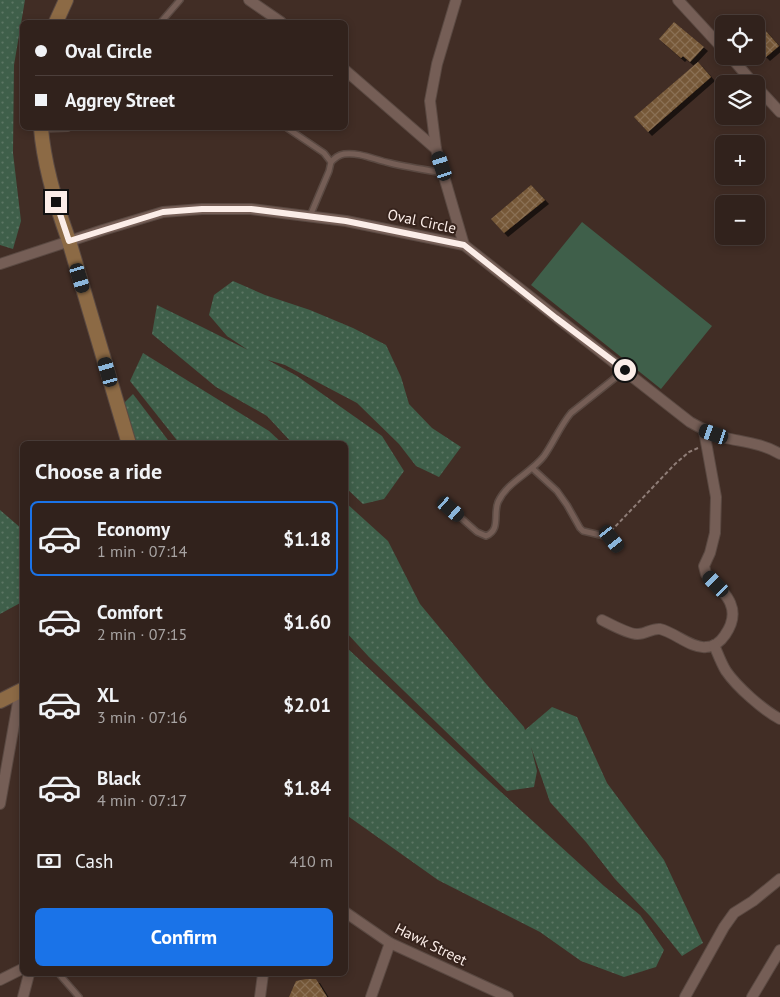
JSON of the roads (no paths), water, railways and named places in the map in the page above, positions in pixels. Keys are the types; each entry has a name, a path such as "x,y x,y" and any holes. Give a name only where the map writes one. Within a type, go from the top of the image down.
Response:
{"main road":[{"path":"57,20 66,0"},
{"path":"41,130 52,187 60,216 128,441"},
{"path":"0,700 20,691"}],"street":[{"path":"249,0 269,18"},
{"path":"456,0 437,64 430,101 436,149 464,245"},
{"path":"678,0 715,40"},
{"path":"738,65 746,75"},
{"path":"348,73 436,149"},
{"path":"765,96 780,112"},
{"name":"Oval Circle","path":"0,264 163,212 202,209 251,209 346,221 464,245 690,422 704,431 762,446 780,454"},
{"path":"602,620 632,634 658,629 663,630 696,646 705,648 714,645 724,637 729,628 732,621 732,605 726,595 704,570 715,533 716,497 704,431"},
{"path":"714,645 725,669 733,680 747,694 780,719"},
{"path":"0,804 20,700"},
{"path":"684,997 734,913 753,901 780,879"},
{"name":"Hawk Street","path":"348,914 390,942 508,997"},
{"path":"371,997 390,942"},
{"path":"752,997 780,950"},
{"path":"0,980 20,969"},
{"path":"23,997 29,976"},
{"path":"260,997 263,976"}],"lane":[{"path":"163,20 180,0"},
{"path":"290,130 324,153 331,162"},
{"path":"309,216 331,162 342,154 366,156 388,163 444,174"},
{"path":"451,509 477,532 486,536 493,532 497,504 505,491 543,457 571,413 625,370"},
{"path":"532,468 557,491 567,504 580,528 588,533 612,539 619,548"},
{"path":"61,976 79,997"}]}
